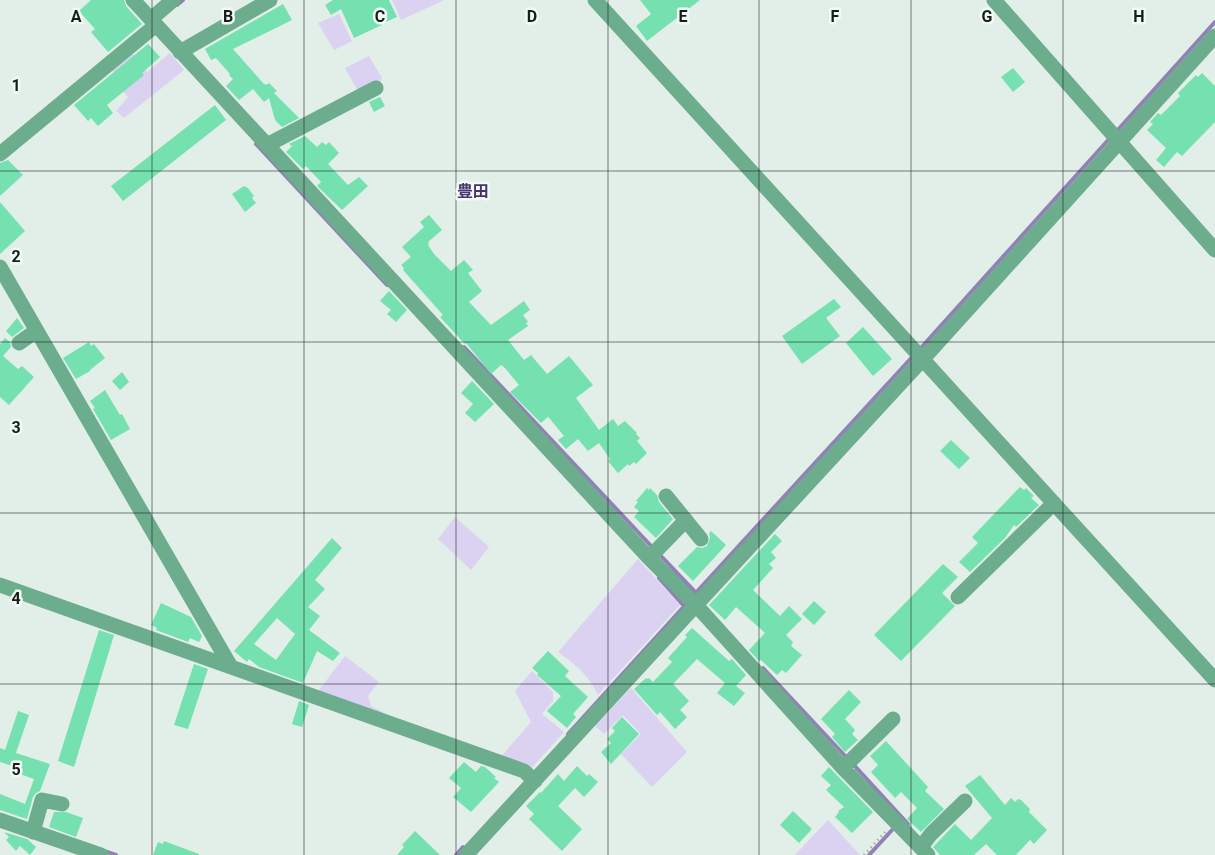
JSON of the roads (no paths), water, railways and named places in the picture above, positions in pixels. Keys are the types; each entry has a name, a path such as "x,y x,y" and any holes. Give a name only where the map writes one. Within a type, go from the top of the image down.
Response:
{"street":[{"path":"133,0 155,18 654,553 693,602 848,763 895,821 924,847 965,801"},
{"path":"0,154 173,0"},
{"path":"184,49 270,0"},
{"path":"594,0 1215,680"},
{"path":"994,0 1215,250"},
{"path":"466,855 531,777 693,602 1115,137 1215,36"},
{"path":"271,144 376,88"},
{"path":"0,267 231,668"},
{"path":"19,343 36,331"},
{"path":"666,496 702,538"},
{"path":"958,596 1054,503"},
{"path":"654,553 686,520"},
{"path":"0,585 531,777"},
{"path":"848,763 893,720"},
{"path":"34,829 42,800 62,804"},
{"path":"0,820 34,829 101,855"}],"waterway":[{"path":"177,5 183,0"},
{"path":"1115,133 1215,22"},
{"path":"919,350 1110,138"},
{"path":"256,144 387,285"},
{"path":"464,347 653,548"},
{"path":"692,597 914,355"},
{"path":"658,553 696,593"},
{"path":"659,578 684,606"},
{"path":"568,734 688,602"},
{"path":"763,668 847,758"},
{"path":"852,763 908,824"},
{"path":"869,855 892,830"},
{"path":"456,855 463,847"},
{"path":"104,851 116,855"}],"district":[{"name":"豊田","path":"473,191"}]}
